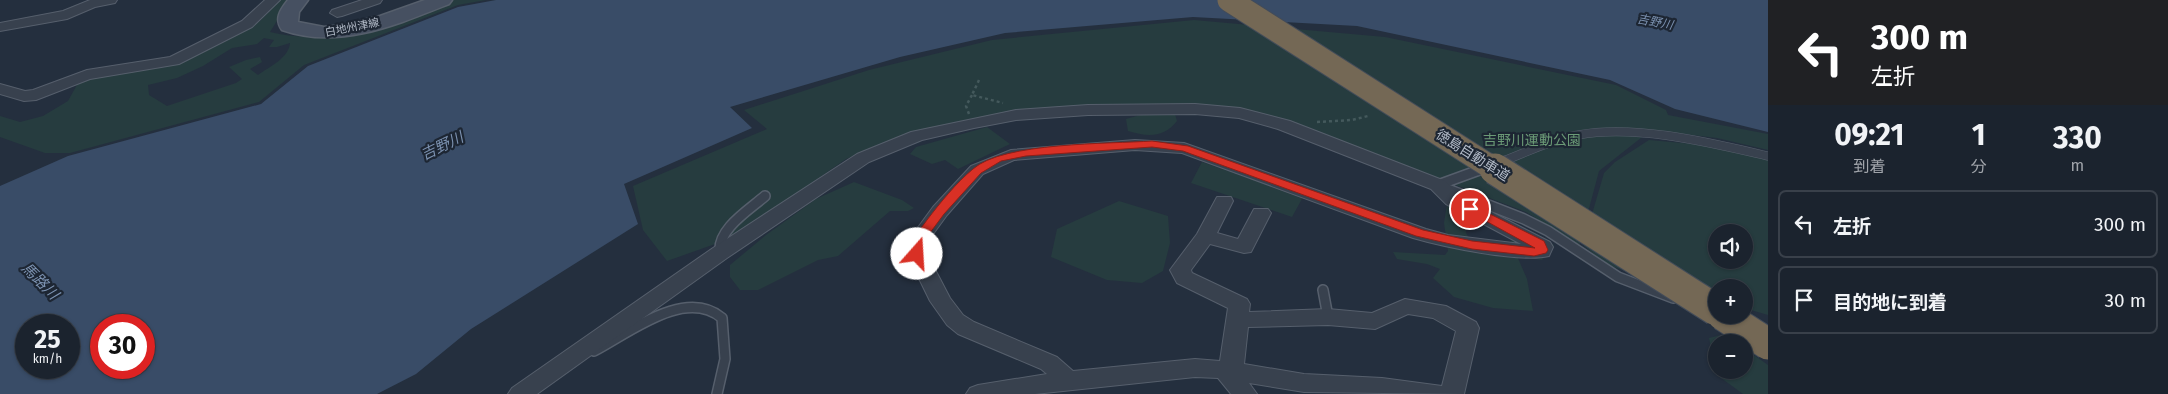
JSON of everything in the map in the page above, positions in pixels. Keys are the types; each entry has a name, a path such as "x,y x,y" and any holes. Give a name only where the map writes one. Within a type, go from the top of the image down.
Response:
{"highway":[{"name":"徳島自動車道","path":"1229,0 1708,307"},
{"path":"1738,324 1768,344"}],"main road":[{"name":"白地州津線","path":"298,0 290,10 287,18 289,26 301,32 320,33 371,25 442,0"}],"street":[{"path":"0,27 66,15 91,4 110,0"},
{"path":"0,89 24,96 36,95 87,75 174,61 247,24 273,0"},
{"path":"335,11 375,0"},
{"path":"520,394 720,253 863,158 917,136 974,123 1055,111 1119,109 1218,110 1252,116 1284,125 1438,185 1453,200 1540,244 1542,250 1534,252 1472,245 1420,234 1202,153 1176,147 1135,145 1011,154 977,170 940,211 918,241 917,254 941,301 956,320 966,328 1049,363 1068,380"},
{"path":"1224,200 1206,236 1180,270 1184,278 1239,304 1233,363 1235,382"},
{"path":"1206,236 1244,247 1261,213"},
{"path":"1238,320 1328,317 1375,321 1405,306 1438,311 1468,328 1452,394"},
{"path":"978,394 1068,380 1195,368 1235,382 1382,387 1437,394"}],"lane":[{"path":"1438,185 1576,135 1610,131 1702,141 1768,156"},
{"path":"1438,185 1548,231 1618,277 1708,310"},
{"path":"720,253 718,245 726,231 765,196"},
{"path":"1323,290 1328,317"},
{"path":"575,354 592,352 673,310 692,306 704,307 715,311 722,318 725,359 717,394"},
{"path":"1745,324 1768,333"}],"path":[{"path":"972,95 966,106 974,123"},
{"path":"1308,121 1328,122 1368,116"}],"green space":[{"path":"280,0 290,0 270,32 295,36 317,36 339,33 448,0 486,0 458,5 304,65 259,102 70,153 45,153 0,137 0,116 20,122 43,116 68,101 78,83 96,76 166,67 186,61 260,21","holes":["264,38 274,40 269,47 290,43 289,48 278,62 258,75 250,69 262,62 260,57 229,67 242,79 236,83 167,106 149,95 148,85 177,78 203,66 232,48 257,44"]},
{"name":"吉野川運動公園","path":"1194,20 1385,37 1616,85 1666,110 1668,115 1768,134 1768,150 1717,138 1651,130 1599,171 1579,246 1526,212 1325,135 1236,110 998,115 909,133 846,159 732,238 667,261 643,230 633,186 767,129 744,110 869,70 992,40"},
{"path":"1144,114 1175,114 1177,121 1167,131 1155,135 1128,131 1126,119"},
{"path":"987,127 1010,144 958,169 945,160 932,164 910,154 916,147"},
{"path":"1649,140 1715,146 1768,159 1768,315 1753,311 1753,279 1708,279 1708,297 1607,265 1583,245 1604,173 1615,162"},
{"path":"1202,162 1303,197 1292,217 1191,183"},
{"path":"854,182 902,200 914,208 908,211 890,211 838,256 818,260 758,290 740,290 730,277 730,265 766,235 816,199"},
{"path":"1119,201 1168,216 1170,243 1163,271 1142,283 1107,280 1051,257 1057,229"},
{"path":"1447,204 1456,207 1465,215 1466,233 1477,251 1508,245 1520,229 1535,234 1554,245 1542,260 1517,256 1527,279 1533,311 1493,308 1454,297 1433,278 1440,269 1427,264 1397,259 1393,252 1445,255 1448,251 1444,223"},
{"path":"1753,354 1768,365 1768,394 1743,394 1722,379 1753,379"}],"water":[{"path":"496,0 1768,0 1768,132 1675,109 1610,80 1357,26 1193,17 1005,33 900,57 730,107 752,128 624,184 638,224 471,329 416,374 377,394 0,394 0,186 68,156 261,104 308,66 458,7"}],"route":[{"path":"917,254 918,241 940,211 977,170 1011,154 1026,152 1152,144 1184,148 1420,234 1472,245 1534,252 1542,250 1540,244 1470,209"}],"water label":[{"name":"吉野川","path":"1655,22"},
{"name":"吉野川","path":"442,146"},
{"name":"馬路川","path":"40,281"}]}
